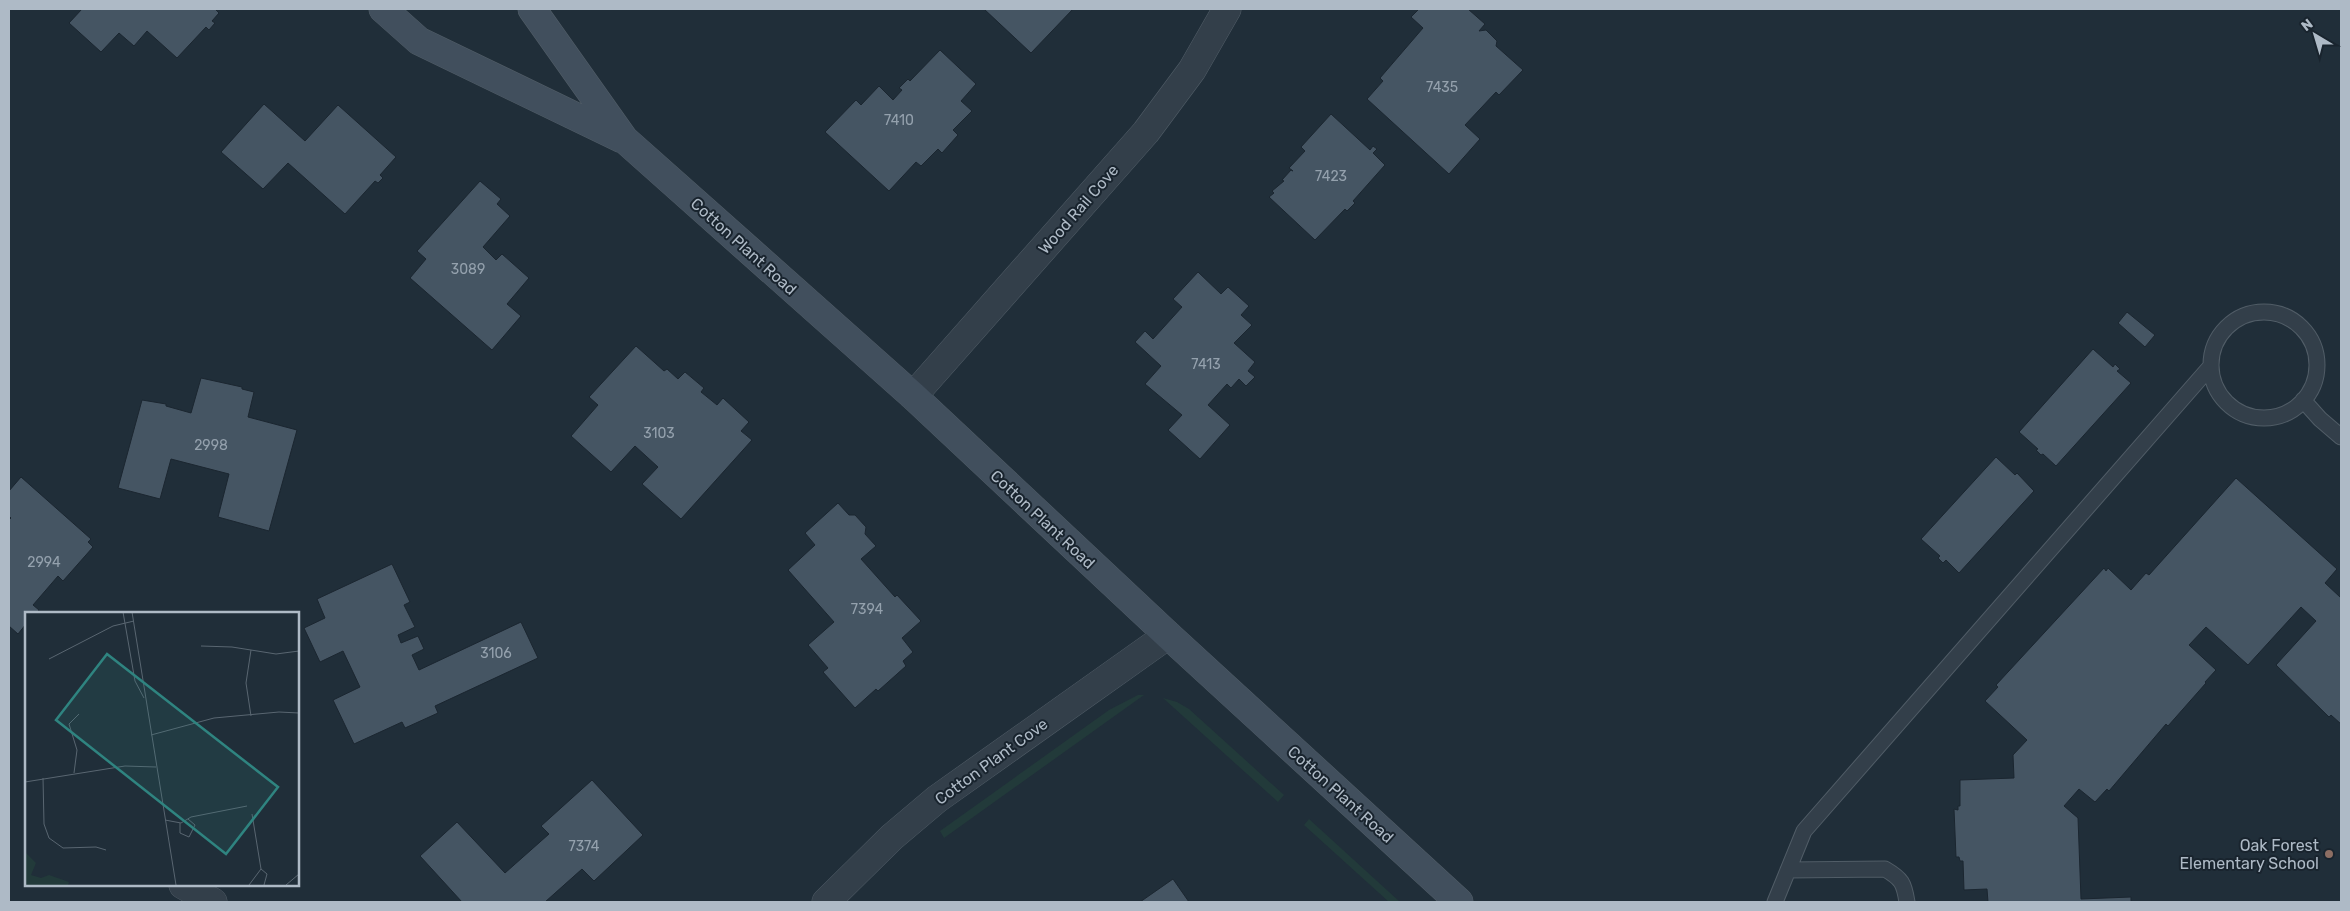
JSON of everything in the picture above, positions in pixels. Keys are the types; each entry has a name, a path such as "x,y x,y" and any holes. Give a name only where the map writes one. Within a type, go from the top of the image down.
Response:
{"street":[{"name":"Cotton Plant Road","path":"383,9 419,41 624,139"},
{"name":"Cotton Plant Road","path":"532,9 624,139 913,396 1168,636 1459,902"},
{"name":"Wood Rail Cove","path":"913,396 1146,132 1192,70 1227,9"},
{"name":"Cotton Plant Cove","path":"826,902 892,836 937,799 1168,636"},
{"path":"185,886 213,902"}],"lane":[{"path":"2266,311 2275,312 2290,318 2304,330 2314,346 2317,367 2313,385 2303,400 2286,413 2272,418 2248,416 2238,412 2218,392 2210,367 2212,350 2220,333 2246,314 2266,311"},
{"path":"1775,902 1804,831 2210,367"},
{"path":"2303,400 2341,438"},
{"path":"1788,870 1885,869 1897,876 1904,885 1907,902"}],"green space":[{"path":"1138,695 1144,695 944,838 940,831 1109,710"},
{"path":"1163,698 1177,702 1189,709 1284,795 1278,802"},
{"path":"1309,819 1400,902 1389,902 1304,825"}],"building":[{"path":"82,9 215,9 219,13 212,21 215,23 209,30 206,27 177,58 147,31 134,46 119,33 101,52 69,23"},
{"path":"984,9 1073,9 1031,53"},
{"path":"1419,9 1468,9 1485,24 1479,31 1486,30 1497,41 1496,46 1523,70 1499,95 1496,92 1465,125 1480,139 1449,174 1367,99 1383,81 1380,78 1423,28 1411,17"},
{"path":"940,50 976,84 961,101 972,111 953,130 958,135 942,153 938,149 921,166 916,162 889,191 825,132 856,100 861,105 879,86 893,100 902,90 899,88 908,79 910,81"},
{"path":"264,104 305,141 338,105 396,157 380,175 383,178 378,183 375,181 345,214 288,163 263,189 221,152"},
{"path":"1331,114 1370,150 1373,146 1377,149 1373,153 1385,165 1353,201 1355,203 1347,211 1345,209 1315,240 1269,197 1274,193 1272,191 1284,181 1282,180 1291,170 1293,171 1289,168 1305,151 1301,147"},
{"path":"480,181 501,199 497,204 510,216 483,247 496,260 502,254 529,278 507,304 521,316 492,350 410,278 426,259 417,251"},
{"path":"1198,272 1221,294 1228,287 1249,306 1241,315 1252,325 1234,343 1255,362 1248,371 1255,377 1246,386 1239,379 1231,388 1227,384 1208,405 1230,425 1200,459 1168,430 1182,415 1145,384 1161,366 1135,342 1145,331 1153,339 1182,307 1173,299"},
{"path":"2127,312 2155,335 2145,347 2118,323"},
{"path":"636,346 664,371 667,369 678,379 685,372 704,388 701,392 717,405 723,398 749,422 741,431 752,440 681,519 642,484 658,467 635,446 611,472 571,436 598,405 589,397"},
{"path":"2093,349 2113,367 2115,364 2120,369 2117,371 2131,383 2056,466 2043,454 2041,455 2036,450 2038,449 2019,432"},
{"path":"201,378 242,387 242,389 254,392 248,417 297,430 269,531 218,517 229,474 171,459 160,499 118,488 142,400 166,404 166,406 191,413"},
{"path":"1996,457 2015,475 2017,473 2034,491 1959,573 1946,560 1943,563 1938,558 1940,556 1921,539"},
{"path":"21,477 91,539 88,542 93,547 63,581 58,576 33,605 39,610 38,612 25,612 25,625 18,634 9,626 9,520 11,518 9,516 9,491"},
{"path":"2236,478 2337,569 2325,583 2340,597 2341,595 2341,724 2331,715 2329,717 2276,665 2316,621 2301,607 2248,665 2206,627 2189,645 2216,670 2206,683 2168,726 2166,724 2109,791 2107,789 2095,802 2079,789 2064,806 2078,818 2081,899 2131,897 2131,902 1988,902 1987,889 1964,890 1963,861 1956,857 1954,809 1958,810 1958,806 1960,806 1960,780 2014,778 2013,755 2027,740 1985,701 1998,687 1996,685 2104,568 2106,571 2108,568 2131,590 2146,573 2149,575"},
{"path":"838,503 849,515 855,515 866,527 865,534 876,546 861,559 895,597 897,595 921,621 902,638 913,652 903,661 906,666 855,708 823,672 828,668 808,645 834,622 788,570 815,545 805,533"},
{"path":"392,564 410,602 404,605 415,627 398,635 401,643 418,636 424,649 412,655 419,670 521,622 538,658 435,706 438,713 405,728 402,722 354,744 333,700 360,687 343,651 320,662 304,628 325,618 317,599"},
{"path":"592,780 643,835 594,881 582,869 545,902 462,902 420,856 457,822 505,873 549,834 541,826"},
{"path":"1173,879 1189,902 1140,902"}],"place":[{"name":"Oak Forest Elementary School","path":"2329,854"}]}
